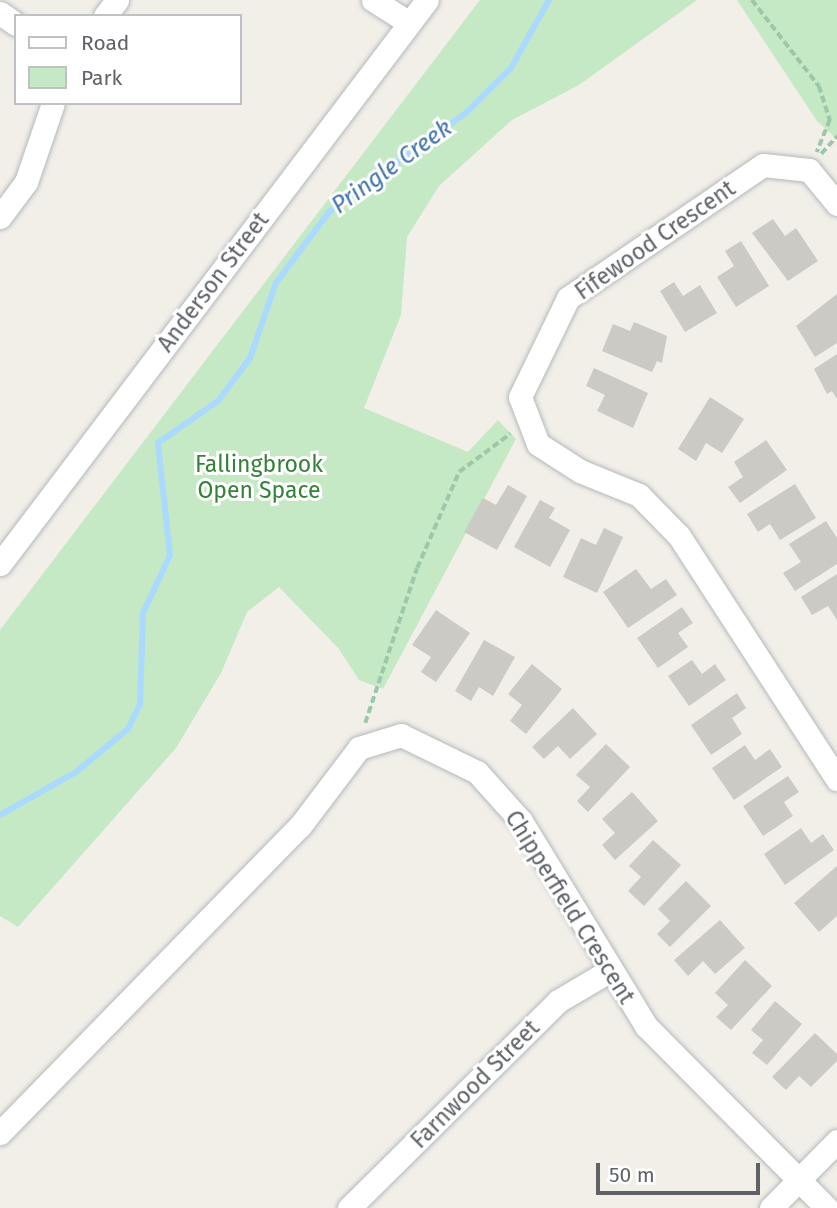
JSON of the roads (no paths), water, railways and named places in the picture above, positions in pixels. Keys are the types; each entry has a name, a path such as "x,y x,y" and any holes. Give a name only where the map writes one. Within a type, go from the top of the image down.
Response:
{"street":[{"path":"373,0 408,22"},
{"name":"Anderson Street","path":"0,564 427,0"},
{"path":"0,217 26,182 52,105"},
{"name":"Fifewood Crescent","path":"837,204 809,170 763,165 568,299 520,397 538,444 580,471 639,495 678,536 837,779"},
{"name":"Chipperfield Crescent","path":"0,1133 300,826 359,748 401,735 477,772 521,821 609,971 646,1026 827,1208"},
{"name":"Farnwood Street","path":"349,1208 558,1001 609,971"},
{"path":"771,1208 837,1141"}],"waterway":[{"name":"Pringle Creek","path":"0,815 76,772 128,729 140,704 143,613 170,555 158,443 218,401 250,358 276,283 329,212 466,113 511,68 549,0"}],"park label":[{"name":"Fallingbrook Open Space","path":"259,477"}]}
